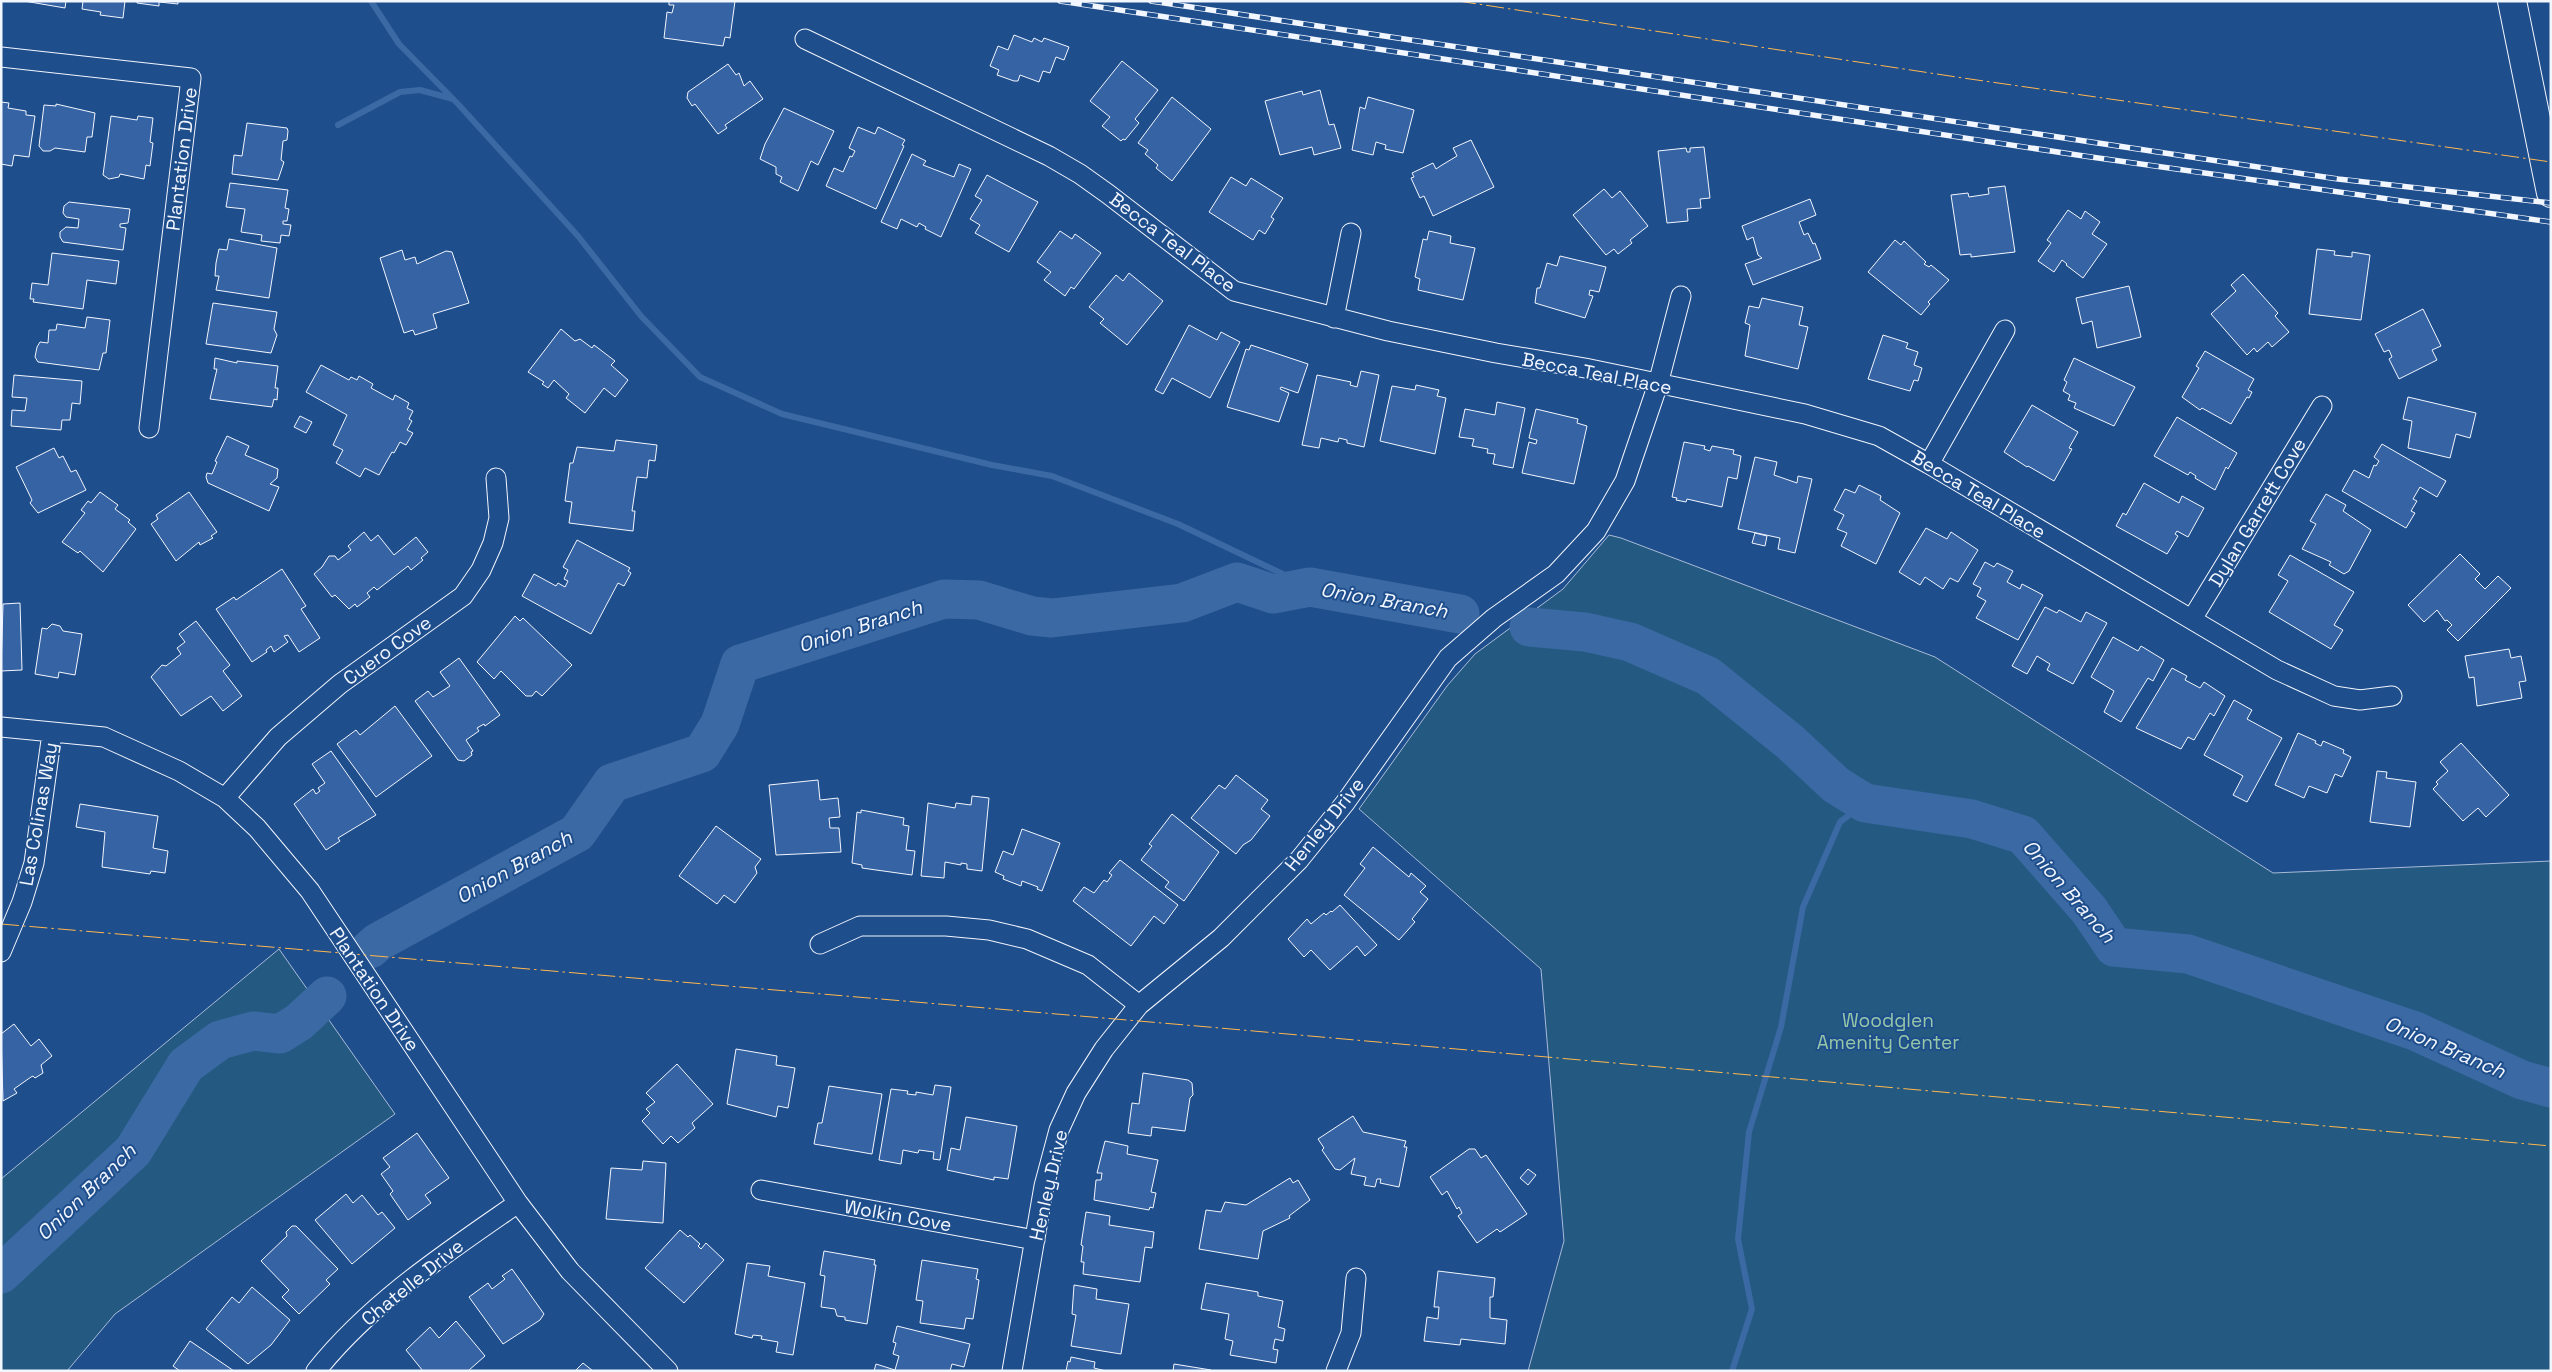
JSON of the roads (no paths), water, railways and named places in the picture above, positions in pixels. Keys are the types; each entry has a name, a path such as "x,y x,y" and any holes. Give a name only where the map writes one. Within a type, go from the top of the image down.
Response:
{"main road":[{"path":"2512,1 2534,119 2551,193"}],"street":[{"name":"Becca Teal Place","path":"805,39 1049,156 1080,174 1234,291 1334,318 1496,353 1585,368 1805,414 1879,436 2277,670 2334,696 2360,700 2392,696"},
{"name":"Plantation Drive","path":"1,57 191,78 149,428"},
{"path":"1334,318 1351,233"},
{"name":"Henley Drive","path":"1012,1371 1044,1186 1059,1130 1076,1093 1139,1005 1220,938 1299,860 1345,803 1409,710 1448,658 1494,618 1556,574 1596,531 1626,482 1658,384 1680,296"},
{"path":"1929,464 2005,330"},
{"name":"Dylan Garrett Cove","path":"2192,619 2322,406"},
{"name":"Cuero Cove","path":"225,798 278,737 340,684 463,596 481,570 493,543 499,518 496,478"},
{"name":"Plantation Drive","path":"1,728 104,737 179,771 225,798 276,848 310,891 518,1203 570,1271 668,1371"},
{"name":"Las Colinas Way","path":"1,952 22,902 34,863 52,732"},
{"path":"820,944 860,926 946,926 989,930 1027,939 1088,965 1139,1005"},
{"name":"Wolkin Cove","path":"761,1190 1035,1240"},
{"name":"Chatelle Drive","path":"316,1371 331,1352 383,1301 453,1248 518,1203"},
{"path":"1336,1371 1351,1333 1356,1278"}],"waterway":[{"path":"371,1 399,44 458,104 578,236 641,316 700,377 782,414 992,465 1052,476 1178,524 1310,587"},
{"path":"338,125 400,92 420,90 453,99"},
{"name":"Onion Branch","path":"370,949 378,942 577,833 612,783 702,753 720,724 740,664 944,599 979,600 1032,616 1052,618 1182,603 1237,582 1273,594 1310,587 1460,614"},
{"name":"Onion Branch","path":"1529,627 1585,632 1630,642 1708,676 1790,742 1836,785 1865,803 1972,819 2023,835 2089,910 2114,947 2188,954 2415,1031 2522,1080 2551,1088"},
{"path":"1732,1371 1752,1309 1738,1239 1749,1132 1781,1027 1803,907 1840,822 1865,803"},
{"name":"Onion Branch","path":"1,1274 133,1151 186,1065 220,1040 253,1031 280,1034 299,1022 327,996"}],"railway":[{"path":"1060,1 2084,156 2551,222"},
{"path":"1151,1 2338,179 2551,203"}],"park label":[{"name":"Woodglen Amenity Center","path":"1888,1031"}]}
